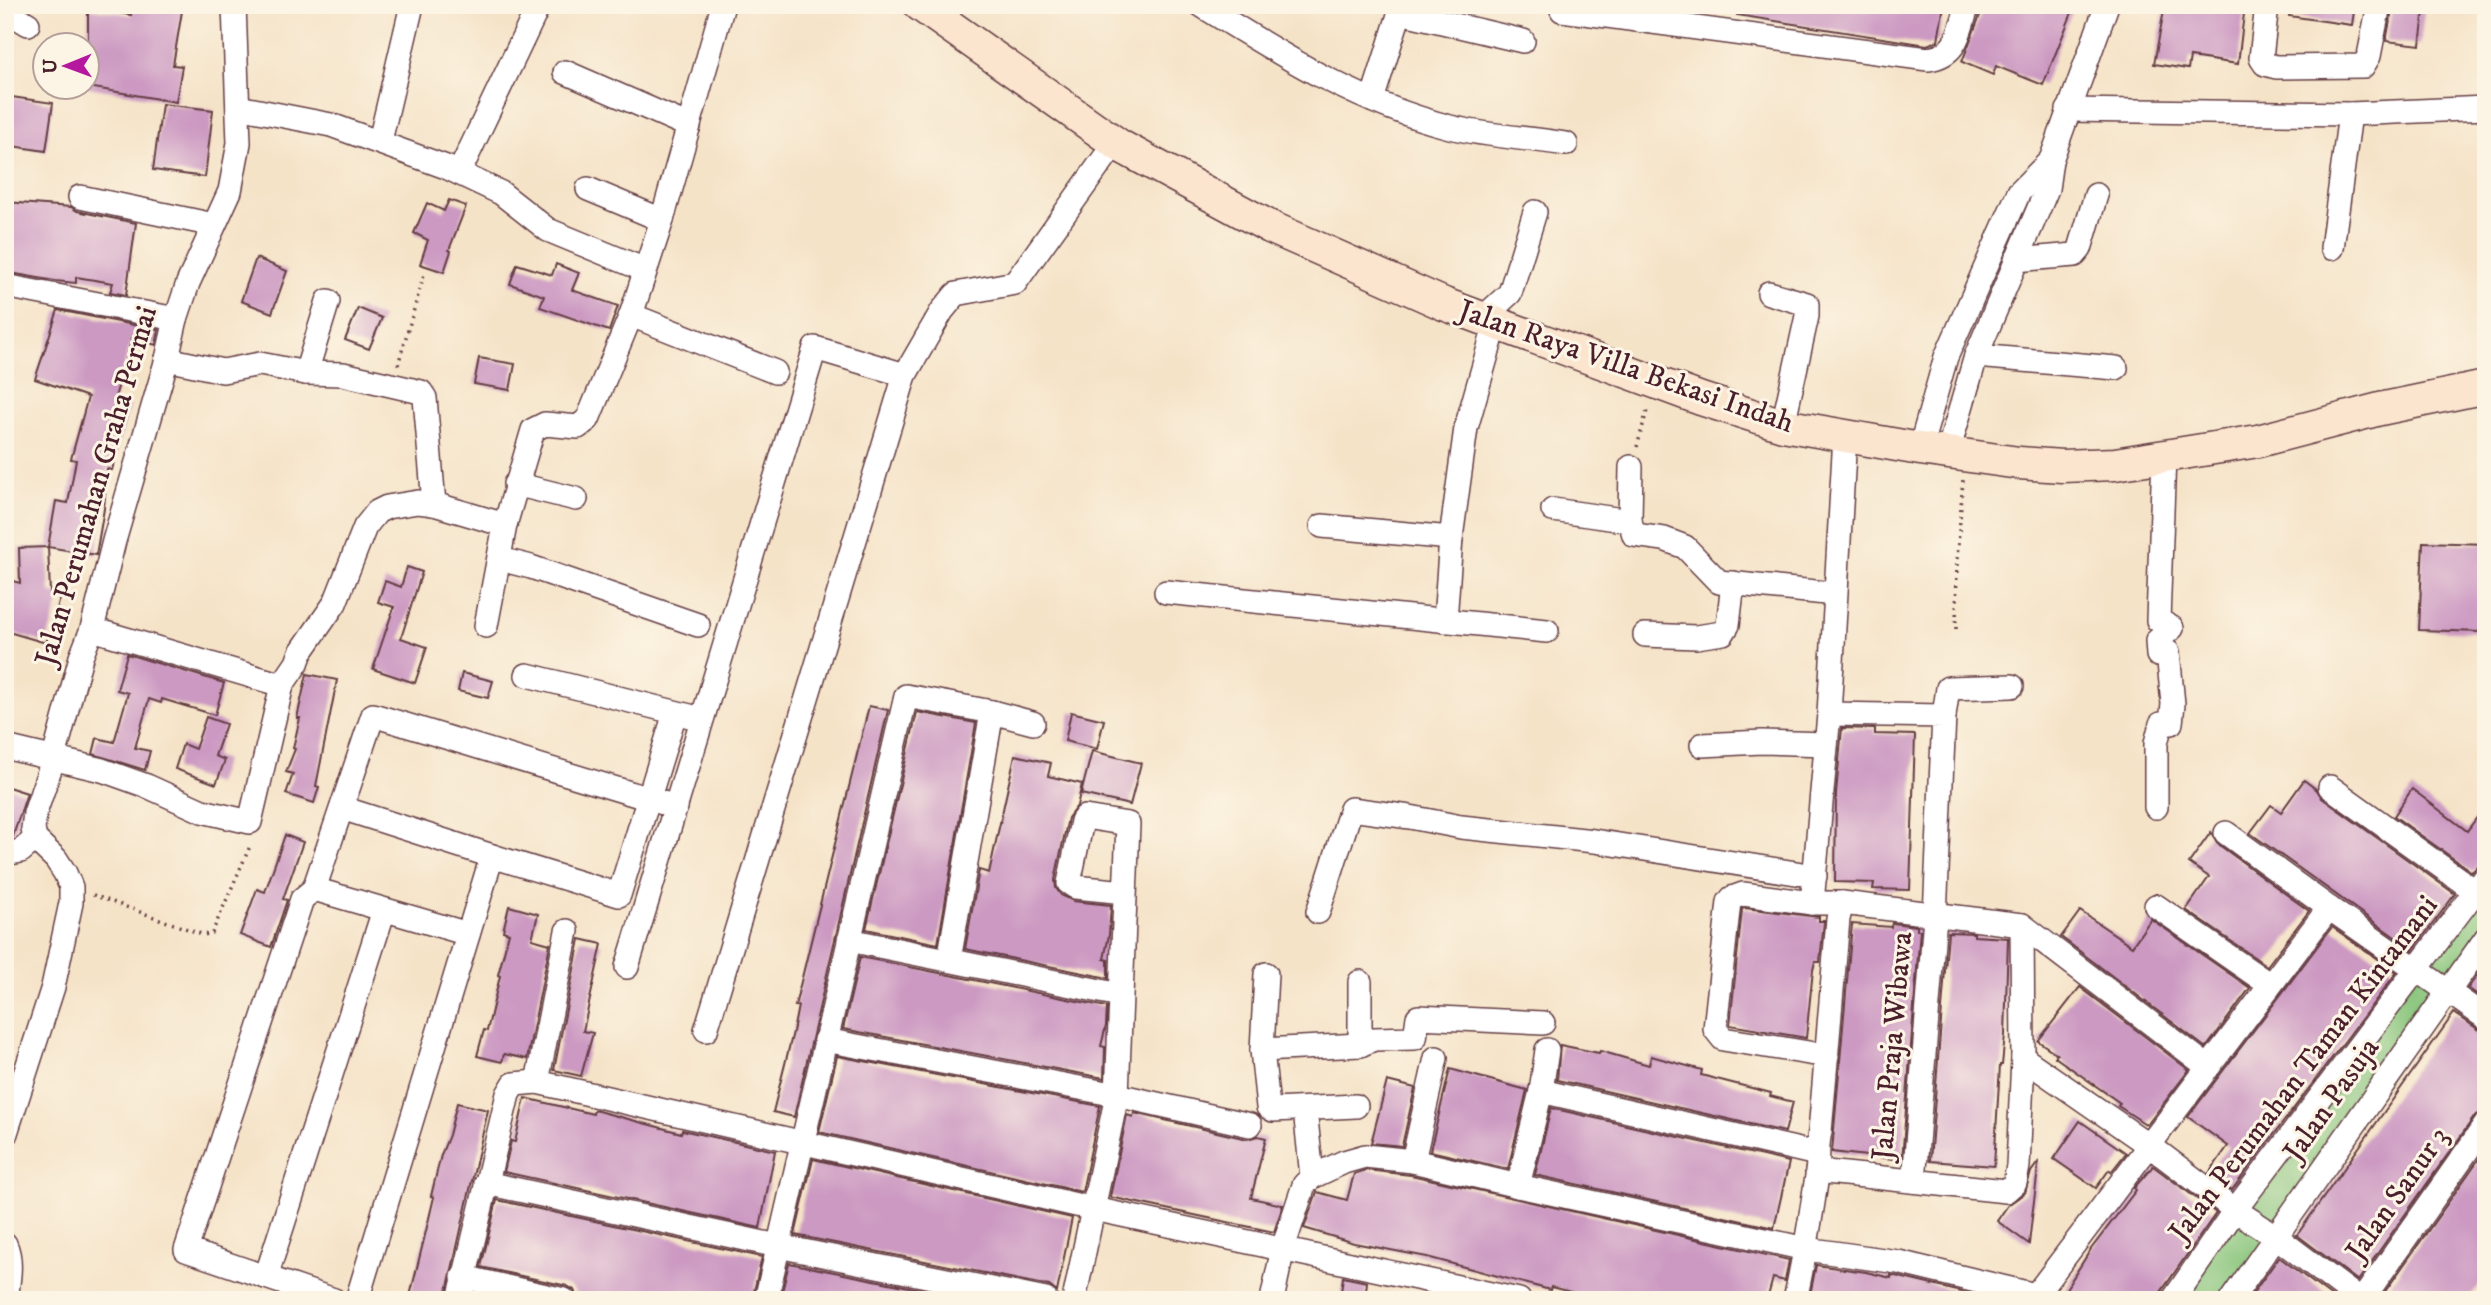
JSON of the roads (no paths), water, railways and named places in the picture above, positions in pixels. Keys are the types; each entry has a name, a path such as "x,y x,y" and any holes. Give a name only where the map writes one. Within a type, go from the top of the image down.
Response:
{"main road":[{"name":"Jalan Raya Villa Bekasi Indah","path":"935,9 1115,143 1270,227 1489,320 1700,399 1783,425 2019,463 2062,466 2115,464 2258,441 2380,409 2486,387"}],"street":[{"name":"Jalan Perumahan Graha Permai","path":"35,839 35,813 54,757 81,657 92,629 176,319 188,283 230,191 239,144 234,5"},
{"path":"380,141 412,5"},
{"path":"459,173 539,5"},
{"path":"486,626 505,524 533,430 545,424 573,428 585,423 631,315 662,220 723,5"},
{"path":"1201,5 1292,61 1344,89 1372,100 1451,127 1566,144"},
{"path":"1562,10 1928,59 1944,56 1955,44 1968,5"},
{"path":"1944,452 1976,356 2047,189 2051,160 2107,5"},
{"path":"2267,5 2261,58 2268,66 2361,67 2366,63 2379,5"},
{"path":"5,10 29,23"},
{"path":"1372,100 1400,12 1457,15 1523,41"},
{"path":"565,72 689,126"},
{"path":"238,107 331,125 380,141 459,173 501,194 548,230 645,271"},
{"path":"2068,110 2350,114 2486,108"},
{"path":"2332,248 2350,114"},
{"path":"706,1030 905,375 942,311 956,294 1015,283 1115,143"},
{"path":"1944,452 1946,357 2020,192 2051,160"},
{"path":"588,189 662,220"},
{"path":"2016,260 2075,255 2080,249 2096,195"},
{"path":"80,197 214,225"},
{"path":"1446,621 1451,538 1466,428 1489,320 1510,293 1535,212"},
{"path":"5,286 176,319"},
{"path":"1769,293 1807,304 1807,316 1783,425"},
{"path":"306,373 328,301"},
{"path":"631,315 775,372"},
{"path":"627,967 815,348 905,375"},
{"path":"1976,356 2116,368"},
{"path":"167,359 223,372 260,364 306,373 343,374 421,392 424,395 434,504"},
{"path":"1812,903 1829,714 1844,436"},
{"path":"2156,807 2156,743 2161,724 2171,723 2173,704 2168,652 2158,655 2157,641 2172,628 2158,620 2164,457"},
{"path":"1631,467 1630,521 1634,535 1677,542 1695,554 1719,582 1835,594"},
{"path":"516,484 576,499"},
{"path":"5,747 102,770 147,786 202,811 250,822 282,685 335,603 365,527 377,512 404,503 434,504 505,524"},
{"path":"1553,510 1630,521"},
{"path":"1322,526 1451,538"},
{"path":"500,559 531,567 698,625"},
{"path":"1645,635 1705,636 1723,633 1728,625 1733,583"},
{"path":"1166,593 1548,631"},
{"path":"92,629 282,685"},
{"path":"527,674 702,719"},
{"name":"Jalan Praja Wibawa","path":"1914,1181 1935,916 1944,716 1948,688 2012,686"},
{"path":"766,1300 906,696 992,712 1032,723"},
{"path":"948,960 992,712"},
{"path":"342,808 619,895 675,713"},
{"path":"1829,714 1944,716"},
{"path":"334,1300 186,1250 302,899 314,889 373,715 676,807"},
{"path":"1702,745 1762,742 1826,744"},
{"path":"2330,786 2480,884"},
{"path":"1318,912 1351,809 1461,827 1594,841 1815,876"},
{"path":"2226,833 2486,1018"},
{"path":"5,854 21,851 35,839 56,859 71,887 67,926 53,987 5,1136"},
{"path":"357,1300 492,856"},
{"name":"Jalan Perumahan Taman Kintamani","path":"2173,1300 2235,1210 2480,884"},
{"path":"314,889 468,934"},
{"path":"1074,1300 1117,1096 1125,892"},
{"path":"1827,1056 1727,1040 1720,1037 1715,1029 1729,902 1732,898 1743,894 2022,925 2208,1067"},
{"path":"1795,1300 1806,1249 1817,1163 1838,919 1842,904"},
{"path":"2156,906 2270,985"},
{"path":"1272,1300 1283,1248 1304,1185 1312,1177 1344,1162 1365,1156 1413,1161 1806,1249 1898,1262 2034,1297 2329,908"},
{"path":"266,1277 384,910"},
{"path":"1541,1091 1817,1163 1914,1181 2006,1191 2015,1183 2018,1166 2023,1058 2022,925"},
{"path":"537,1082 567,931"},
{"name":"Jalan Pasuja","path":"2231,1300 2486,938"},
{"path":"849,940 1120,995"},
{"path":"1266,974 1262,1049 1268,1107 1273,1110 1356,1107"},
{"path":"1360,982 1360,1045"},
{"path":"1262,1049 1360,1045 1374,1039 1416,1038 1418,1017 1544,1023"},
{"path":"825,1040 1117,1096 1250,1125"},
{"path":"1518,1186 1541,1091 1547,1050"},
{"path":"1413,1161 1436,1058"},
{"path":"2023,1058 2150,1146 2361,1300"},
{"path":"564,1300 461,1288 511,1086 518,1082 537,1082 1094,1209 1519,1300"},
{"path":"1305,1109 1312,1177"},
{"name":"Jalan Sanur 3","path":"2361,1300 2486,1124"},
{"path":"486,1183 1046,1300"},
{"path":"5,1244 10,1262 6,1300"}]}
